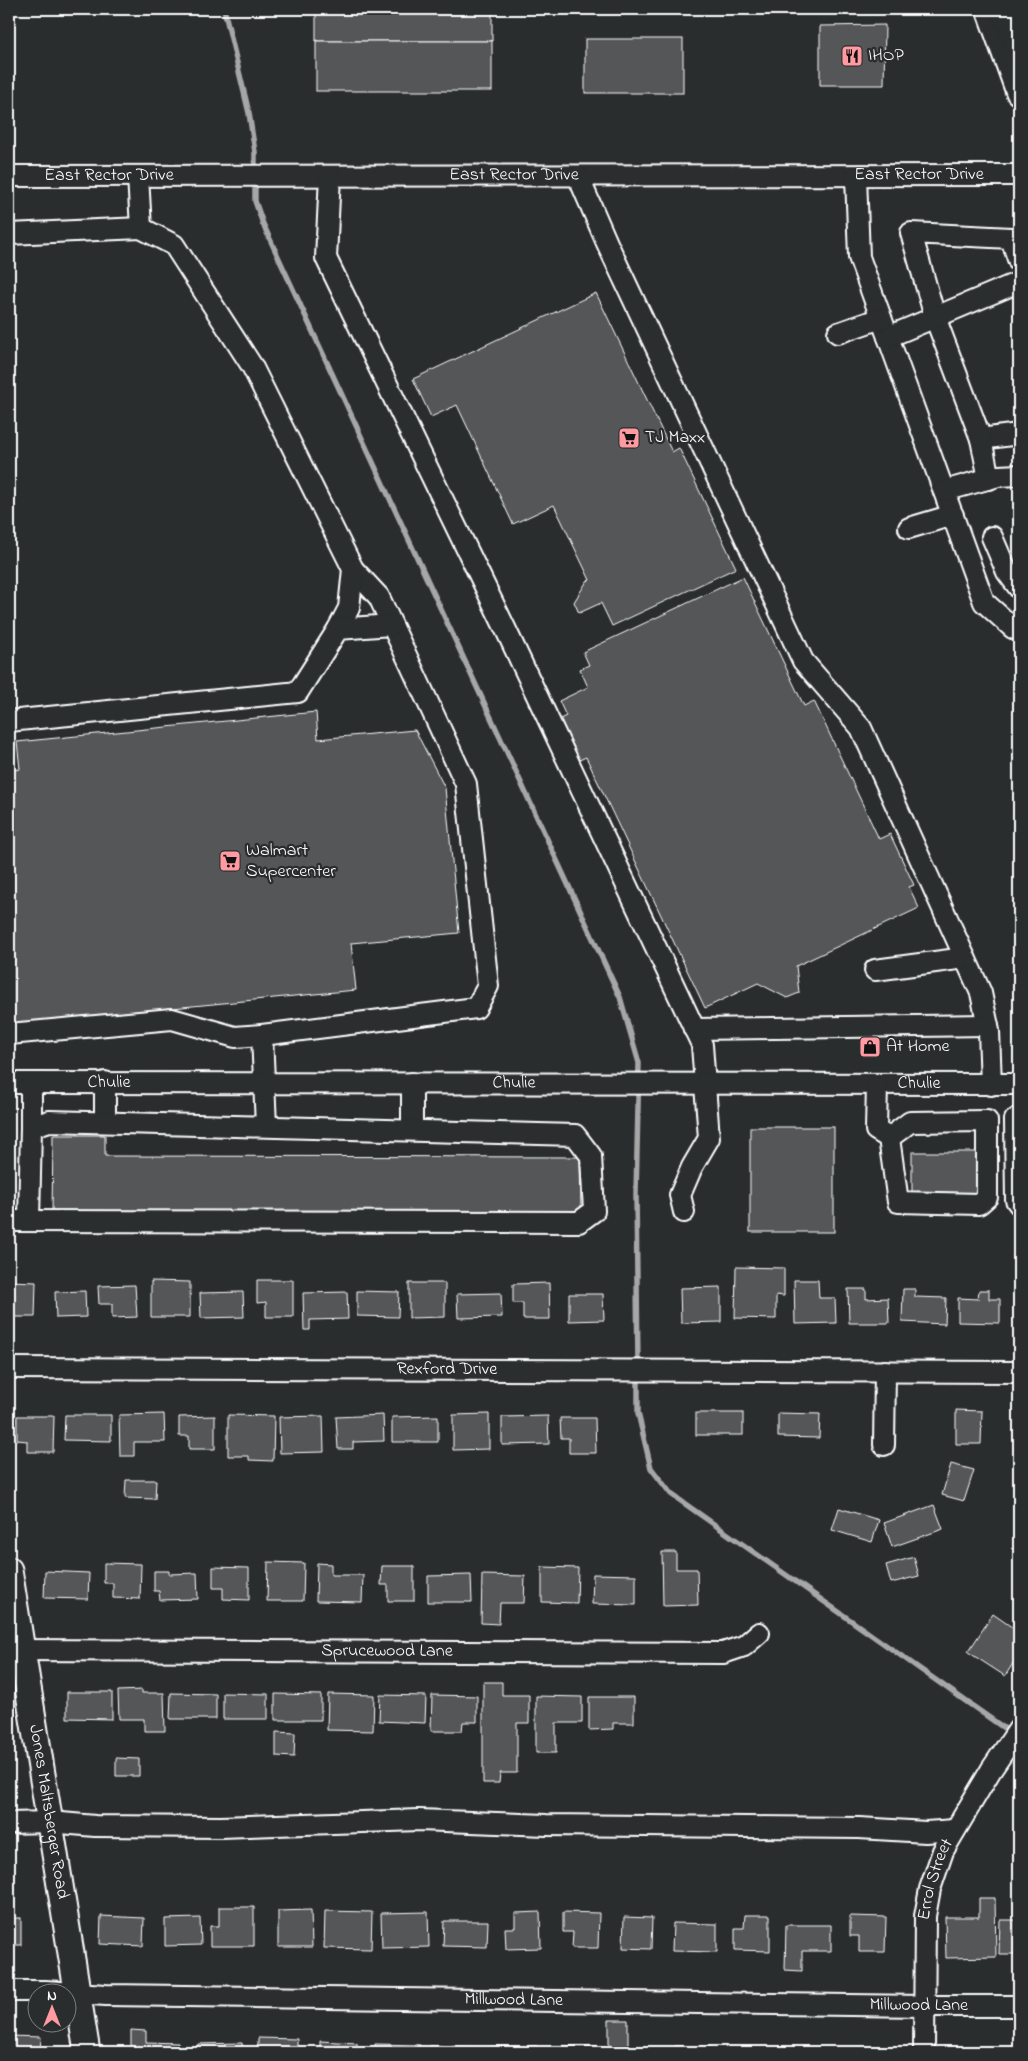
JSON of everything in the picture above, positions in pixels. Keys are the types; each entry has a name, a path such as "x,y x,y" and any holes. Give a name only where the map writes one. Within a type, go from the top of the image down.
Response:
{"highway":[{"path":"1004,9 1019,42"}],"main road":[{"path":"989,9 1019,92"},
{"name":"Jones Maltsberger Road","path":"9,1570 16,1650 50,1822 77,1984"},
{"name":"Jones Maltsberger Road","path":"78,1993 88,2052"}],"street":[{"name":"East Rector Drive","path":"9,176 1019,175"},
{"path":"138,176 141,228"},
{"path":"330,176 326,258 510,639 702,1045 709,1138 692,1167 680,1196 684,1212"},
{"path":"578,176 803,661 861,728 981,993 988,1025 991,1085"},
{"path":"856,176 859,257 984,602 1013,628 1019,631"},
{"path":"9,234 141,228 174,245 252,366 353,569 378,597 466,784 488,986 476,1008 235,1037 172,1019 9,1034"},
{"path":"989,479 981,439 935,318 912,234 1011,238 1019,262"},
{"path":"888,337 1019,282"},
{"path":"838,333 881,318"},
{"path":"981,439 1019,434"},
{"path":"944,491 989,479 1019,474"},
{"path":"909,528 953,515"},
{"path":"992,537 1007,572 1019,588"},
{"path":"9,721 298,692 349,608 353,569"},
{"path":"338,629 391,625"},
{"path":"875,970 965,958"},
{"path":"694,1029 988,1025"},
{"path":"262,1034 266,1082 266,1126"},
{"path":"105,1082 105,1122"},
{"name":"Chulie","path":"9,1083 1019,1084"},
{"path":"29,1221 31,1083"},
{"path":"412,1083 412,1130"},
{"path":"877,1084 876,1130 889,1138"},
{"path":"1019,1117 1015,1120 1016,1200 1019,1204"},
{"path":"9,1221 578,1222 594,1211 591,1156 574,1135 49,1121 31,1127"},
{"path":"987,1121 987,1197 979,1204 898,1202 889,1138 910,1122 987,1121"},
{"name":"Rexford Drive","path":"9,1368 1019,1372"},
{"path":"884,1445 885,1371"},
{"name":"Sprucewood Lane","path":"16,1650 723,1653 744,1646 759,1633"},
{"name":"Errol Street","path":"924,2052 925,1916 930,1889 942,1851 990,1770 1019,1729"},
{"path":"9,1823 50,1822 95,1826 221,1827 419,1820 546,1825 859,1828 926,1832 955,1830"},
{"name":"Millwood Lane","path":"9,1991 28,1992"},
{"name":"Millwood Lane","path":"78,1993 1019,2006"}],"building":[{"path":"316,9 492,9 492,41 316,41"},
{"name":"IHOP","path":"885,25 884,85 820,85 820,26"},
{"path":"585,39 683,39 683,93 585,93"},
{"path":"316,41 492,41 492,91 316,91"},
{"path":"596,293 672,452 679,448 736,568 612,626 601,603 579,613 574,602 587,581 590,580 554,505 513,524 457,405 431,417 413,379"},
{"path":"743,577 804,706 814,701 879,839 890,834 914,885 909,887 919,908 796,966 799,993 787,998 758,983 705,1008 586,757 577,761 558,720 566,716 559,701 588,687 580,669 589,665 583,652"},
{"name":"Walmart Supercenter","path":"316,712 318,739 415,730 445,788 459,933 351,943 356,990 9,1024 9,771 20,769 17,742"},
{"path":"750,1127 834,1127 834,1232 750,1232"},
{"path":"53,1135 105,1135 105,1156 580,1157 581,1215 52,1213"},
{"path":"912,1152 980,1152 980,1195 912,1195"},
{"path":"736,1267 784,1268 784,1296 776,1295 776,1319 735,1318"},
{"path":"257,1280 293,1280 293,1317 266,1317 266,1302 257,1303"},
{"path":"794,1280 818,1280 819,1298 835,1298 836,1323 795,1324"},
{"path":"9,1281 36,1282 35,1317 9,1317"},
{"path":"151,1281 190,1282 190,1317 151,1317"},
{"path":"409,1283 445,1283 445,1317 409,1318"},
{"path":"549,1283 550,1319 523,1319 523,1303 513,1303 513,1284"},
{"path":"135,1285 137,1317 112,1318 112,1304 99,1304 98,1286"},
{"path":"721,1287 721,1322 681,1323 680,1288"},
{"path":"848,1289 866,1289 866,1299 888,1298 889,1323 849,1323"},
{"path":"903,1289 915,1289 915,1297 946,1298 945,1324 902,1322"},
{"path":"979,1290 989,1290 989,1299 1000,1299 1000,1323 958,1322 958,1298 978,1299"},
{"path":"85,1291 86,1317 56,1318 55,1292"},
{"path":"357,1291 399,1292 398,1317 357,1316"},
{"path":"243,1292 244,1317 201,1318 200,1293"},
{"path":"347,1292 348,1319 310,1320 310,1330 304,1330 303,1293"},
{"path":"501,1293 502,1317 458,1318 457,1294"},
{"path":"569,1294 603,1294 604,1320 569,1321"},
{"path":"1017,1295 1019,1295 1019,1323 1016,1323"},
{"path":"956,1410 982,1411 981,1444 956,1444"},
{"path":"696,1413 743,1413 743,1435 696,1435"},
{"path":"778,1413 820,1414 819,1438 778,1437"},
{"path":"164,1414 165,1442 134,1442 134,1456 120,1456 119,1415"},
{"path":"489,1414 489,1449 453,1450 453,1415"},
{"path":"65,1415 111,1415 111,1441 64,1440"},
{"path":"228,1415 274,1416 273,1461 249,1460 249,1456 228,1456"},
{"path":"383,1415 384,1441 353,1442 353,1449 338,1449 336,1417"},
{"path":"17,1416 54,1416 53,1452 27,1452 27,1441 17,1440"},
{"path":"215,1416 215,1449 189,1449 189,1436 179,1436 179,1417"},
{"path":"323,1416 324,1452 280,1453 279,1417"},
{"path":"438,1416 438,1442 392,1442 392,1417"},
{"path":"548,1416 549,1444 502,1445 502,1417"},
{"path":"560,1418 595,1418 596,1453 569,1453 569,1438 561,1438"},
{"path":"951,1464 974,1470 964,1501 942,1495"},
{"path":"126,1480 156,1480 155,1499 125,1498"},
{"path":"934,1505 943,1529 892,1547 884,1523"},
{"path":"839,1508 879,1520 872,1542 832,1530"},
{"path":"662,1552 676,1552 676,1569 697,1569 698,1605 663,1606"},
{"path":"914,1557 919,1576 891,1583 886,1565"},
{"path":"268,1562 304,1563 303,1601 267,1601"},
{"path":"104,1563 141,1564 140,1599 113,1598 113,1583 104,1583"},
{"path":"317,1563 331,1564 331,1575 363,1575 362,1602 316,1601"},
{"path":"382,1566 414,1566 414,1601 388,1601 388,1585 381,1585"},
{"path":"213,1567 249,1568 249,1600 223,1599 223,1588 213,1588"},
{"path":"542,1567 578,1568 577,1603 542,1602"},
{"path":"45,1571 89,1573 88,1599 44,1598"},
{"path":"154,1571 169,1571 169,1574 197,1573 198,1599 160,1600 159,1591 154,1591"},
{"path":"593,1574 636,1575 636,1605 592,1604"},
{"path":"471,1575 472,1602 428,1602 428,1576"},
{"path":"482,1575 525,1576 524,1603 500,1603 499,1624 481,1623"},
{"path":"993,1614 1019,1632 1019,1654 1005,1676 968,1652"},
{"path":"483,1682 502,1682 502,1695 529,1695 529,1723 517,1723 517,1773 500,1773 499,1783 483,1783"},
{"path":"142,1690 142,1693 164,1693 165,1731 144,1731 144,1719 119,1719 118,1691"},
{"path":"67,1692 112,1692 112,1719 67,1718"},
{"path":"171,1693 216,1694 216,1719 170,1719"},
{"path":"223,1693 268,1694 268,1719 223,1719"},
{"path":"275,1694 321,1695 321,1720 275,1720"},
{"path":"328,1694 374,1695 373,1731 327,1730"},
{"path":"380,1695 426,1696 425,1723 379,1721"},
{"path":"432,1695 477,1696 477,1722 463,1722 462,1731 431,1731"},
{"path":"536,1696 582,1697 582,1723 556,1723 556,1753 536,1753"},
{"path":"589,1697 634,1697 634,1723 613,1723 613,1729 589,1730"},
{"path":"276,1732 295,1733 294,1757 276,1756"},
{"path":"116,1758 139,1759 139,1776 116,1776"},
{"path":"979,1898 995,1898 996,1957 946,1958 945,1917 979,1917"},
{"path":"219,1907 254,1907 254,1946 210,1946 210,1926 219,1926"},
{"path":"311,1910 312,1947 278,1947 278,1911"},
{"path":"325,1911 372,1912 371,1949 324,1948"},
{"path":"428,1912 429,1947 382,1948 381,1913"},
{"path":"540,1912 541,1948 506,1949 505,1928 515,1928 515,1913"},
{"path":"563,1912 599,1913 598,1948 572,1948 573,1932 563,1932"},
{"path":"745,1915 770,1915 770,1951 735,1950 735,1928 744,1928"},
{"path":"101,1916 144,1918 143,1946 100,1944"},
{"path":"850,1916 886,1917 885,1952 859,1952 859,1936 850,1936"},
{"path":"624,1917 652,1918 651,1949 623,1948"},
{"path":"9,1918 21,1918 21,1945 9,1945"},
{"path":"200,1918 201,1945 165,1946 165,1919"},
{"path":"1000,1920 1019,1920 1019,1954 999,1954"},
{"path":"444,1921 488,1921 487,1947 443,1946"},
{"path":"673,1923 717,1924 717,1952 672,1951"},
{"path":"786,1925 831,1925 831,1951 802,1951 802,1971 785,1970"},
{"path":"609,2020 628,2020 628,2048 652,2048 652,2052 615,2052 615,2050 609,2050"},
{"path":"131,2030 146,2031 146,2042 178,2043 178,2052 131,2052"},
{"path":"9,2036 41,2037 40,2052 9,2052"},
{"path":"258,2038 297,2039 297,2052 258,2052"},
{"path":"320,2041 357,2043 357,2052 320,2052"},
{"path":"242,2043 243,2052 198,2052 198,2044"},
{"path":"375,2044 420,2045 420,2052 375,2052"},
{"path":"430,2046 475,2047 474,2052 430,2052"},
{"path":"537,2046 537,2052 489,2052 489,2047"},
{"path":"551,2046 597,2046 597,2052 551,2052"},
{"path":"675,2046 711,2047 711,2052 675,2052"},
{"path":"956,2047 993,2047 993,2052 956,2052"},
{"path":"772,2048 772,2052 729,2052 729,2049"},
{"path":"847,2049 892,2049 892,2052 847,2052"},
{"path":"791,2050 828,2050 828,2052 790,2052"}],"waterway":[{"path":"224,9 249,113 255,152 255,201 263,224 620,997 639,1063 636,1194 638,1366"},
{"path":"638,1375 638,1413 651,1468 671,1494 1011,1733"}],"place":[{"name":"IHOP","path":"852,56"},
{"name":"TJ Maxx","path":"629,438"},
{"name":"Walmart Supercenter","path":"230,861"},
{"name":"At Home","path":"870,1047"}]}
